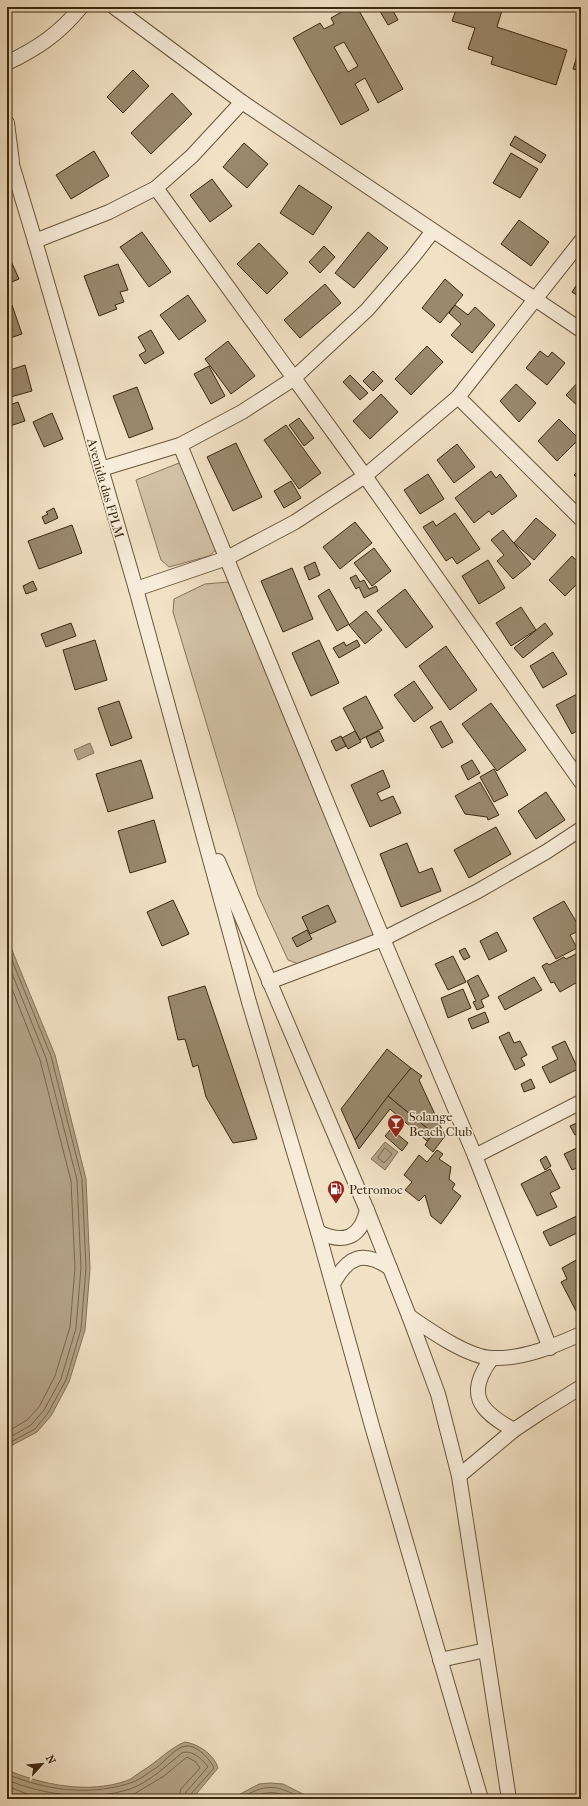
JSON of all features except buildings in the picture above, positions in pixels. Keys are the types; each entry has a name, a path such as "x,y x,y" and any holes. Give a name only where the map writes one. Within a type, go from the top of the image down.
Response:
{"street":[{"path":"7,63 31,52 49,40 66,25 81,7"},
{"path":"114,7 242,102 581,330"},
{"path":"35,241 108,212 156,188 192,156 242,102"},
{"name":"Avenida das FPLM","path":"7,123 13,168"},
{"name":"Avenida das FPLM","path":"7,154 13,168 35,241 136,589 197,809"},
{"path":"156,188 293,379 365,476 581,782"},
{"path":"100,469 180,445 242,412 293,379 367,310 433,231"},
{"path":"136,589 227,558 295,522 365,476 458,397 581,241"},
{"path":"458,397 581,519"},
{"path":"180,445 383,939 475,1156 550,1348"},
{"path":"197,809 269,982 367,1210 438,1394 459,1476 509,1799"},
{"path":"197,809 249,1002 318,1232 372,1426 481,1799"},
{"path":"269,982 383,939 478,891 546,852 581,829"},
{"path":"475,1156 581,1102"},
{"path":"318,1232 331,1238 347,1238 354,1234 360,1227 367,1210"},
{"path":"333,1284 347,1262 358,1258 367,1257 380,1261 390,1268"},
{"path":"409,1316 430,1332 477,1354 492,1358 524,1354 550,1348 581,1334"},
{"path":"492,1358 483,1371 478,1386 478,1396 484,1408 495,1420 514,1430"},
{"path":"459,1476 514,1430 581,1387"},
{"path":"440,1660 486,1650"}],"shaded area":[{"path":"179,463 188,475 218,548 209,556 169,567 161,560 136,480"},
{"path":"228,582 238,596 375,931 367,943 304,966 288,960 258,895 173,612 174,599 205,584"}],"water":[{"path":"90,743 94,753 78,760 74,750"},
{"path":"7,938 55,1055 86,1179 90,1269 85,1330 69,1382 51,1416 37,1432 7,1448"},
{"path":"385,1142 398,1152 385,1170 371,1159"},
{"path":"185,1742 205,1750 213,1758 218,1768 192,1799 7,1799 7,1770 51,1784 81,1787 111,1785 130,1779"},
{"path":"259,1784 283,1784 313,1799 231,1799"}],"place":[{"name":"Solange Beach Club","path":"396,1138"},
{"name":"Petromoc","path":"336,1204"}]}
